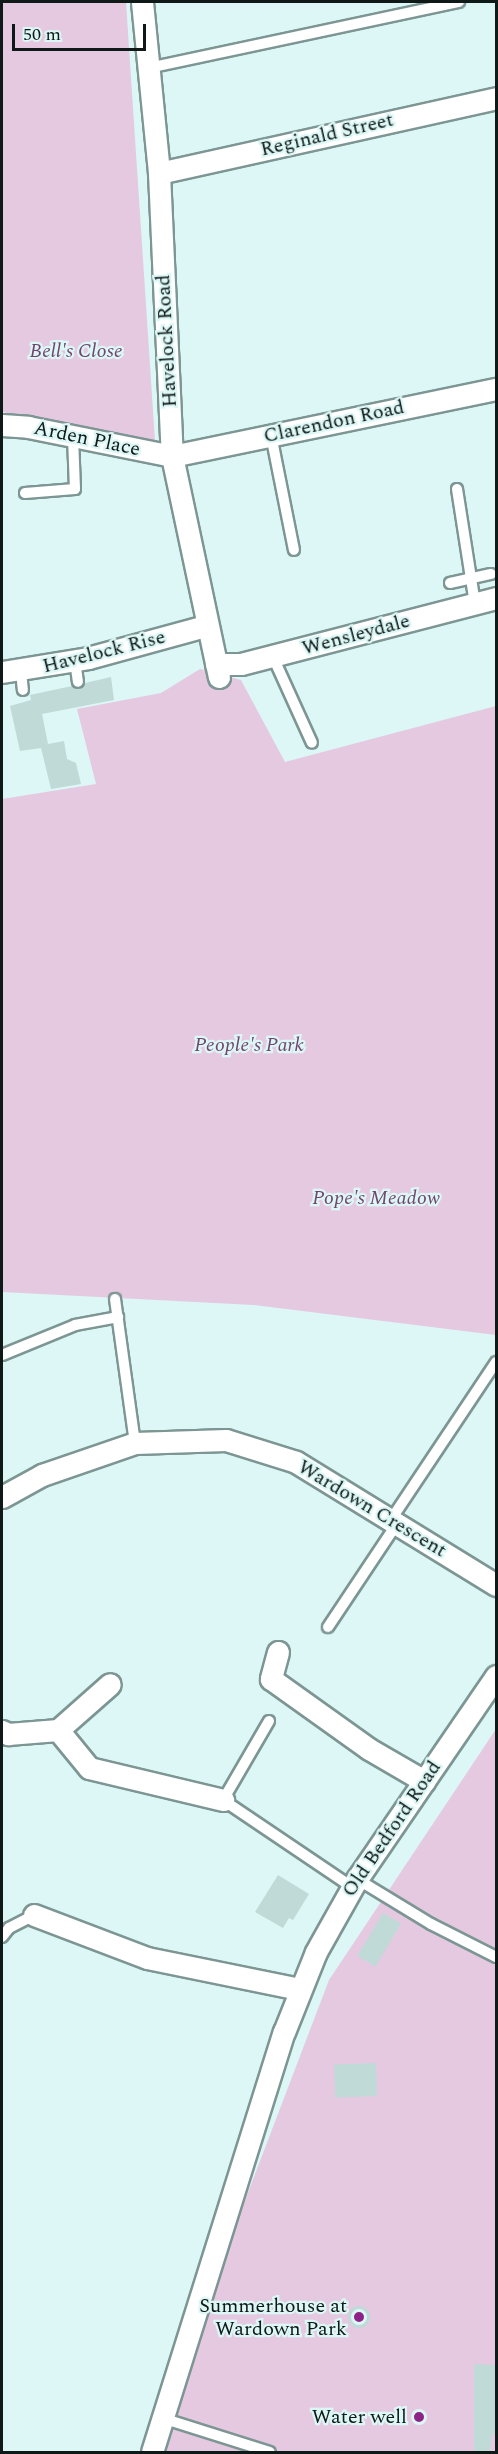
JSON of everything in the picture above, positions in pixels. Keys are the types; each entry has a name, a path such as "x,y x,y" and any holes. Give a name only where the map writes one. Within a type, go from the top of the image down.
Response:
{"street":[{"name":"Havelock Road","path":"142,2 159,173 172,456 205,626 217,670"},
{"name":"Reginald Street","path":"159,173 496,98"},
{"name":"Clarendon Road","path":"172,456 496,389"},
{"name":"Arden Place","path":"2,425 172,456"},
{"name":"Wensleydale","path":"217,670 273,657 341,632 496,598"},
{"name":"Havelock Rise","path":"15,678 75,661 113,659 205,626"},
{"name":"Wardown Crescent","path":"2,1497 42,1475 135,1443 226,1440 296,1462 496,1585"},
{"path":"278,1653 271,1679 369,1749 424,1780"},
{"name":"Old Bedford Road","path":"162,2418 300,1989 355,1883 496,1676"},
{"path":"2,1731 8,1734 58,1730 110,1684"},
{"path":"58,1730 89,1768 223,1800"},
{"path":"34,1915 147,1958 300,1989"},
{"path":"152,2452 162,2418"}],"lane":[{"path":"148,68 459,2"},
{"path":"271,435 294,550"},
{"path":"25,493 75,489 73,437"},
{"path":"457,489 475,604"},
{"path":"450,583 491,574"},
{"path":"273,657 312,743"},
{"path":"75,661 78,682"},
{"path":"115,1299 135,1443"},
{"path":"2,1355 75,1325 118,1317"},
{"path":"328,1627 496,1362"},
{"path":"269,1721 223,1800 355,1883 496,1957"},
{"path":"2,1937 9,1928 34,1915"},
{"path":"162,2418 270,2452"}],"green space":[{"name":"Bell's Close","path":"2,2 126,2 155,441 2,412"},
{"name":"People's Park","path":"200,669 241,680 285,762 496,706 496,1335 253,1305 2,1292 2,799 96,784 77,709 161,693"},
{"path":"496,1729 496,2452 162,2452 162,2418 329,1980"}],"building":[{"path":"111,677 114,700 42,714 48,744 64,741 67,759 76,763 81,784 51,789 41,748 20,751 10,706 31,700 30,695 72,686 80,689 85,683"},
{"path":"278,1875 309,1894 293,1920 289,1918 283,1928 255,1912"},
{"path":"383,1913 401,1924 375,1967 357,1956"},
{"path":"376,2063 377,2096 335,2097 334,2064"},
{"name":"Summerhouse at Wardown Park","path":"359,2306 369,2313 370,2317 363,2327 359,2328 349,2321 348,2317 355,2307"},
{"path":"474,2364 496,2365 496,2435 492,2434 490,2452 474,2452"}],"place":[{"name":"Summerhouse at Wardown Park","path":"359,2317"},
{"name":"Water well","path":"419,2417"}],"park label":[{"name":"Pope's Meadow","path":"376,1198"}]}
